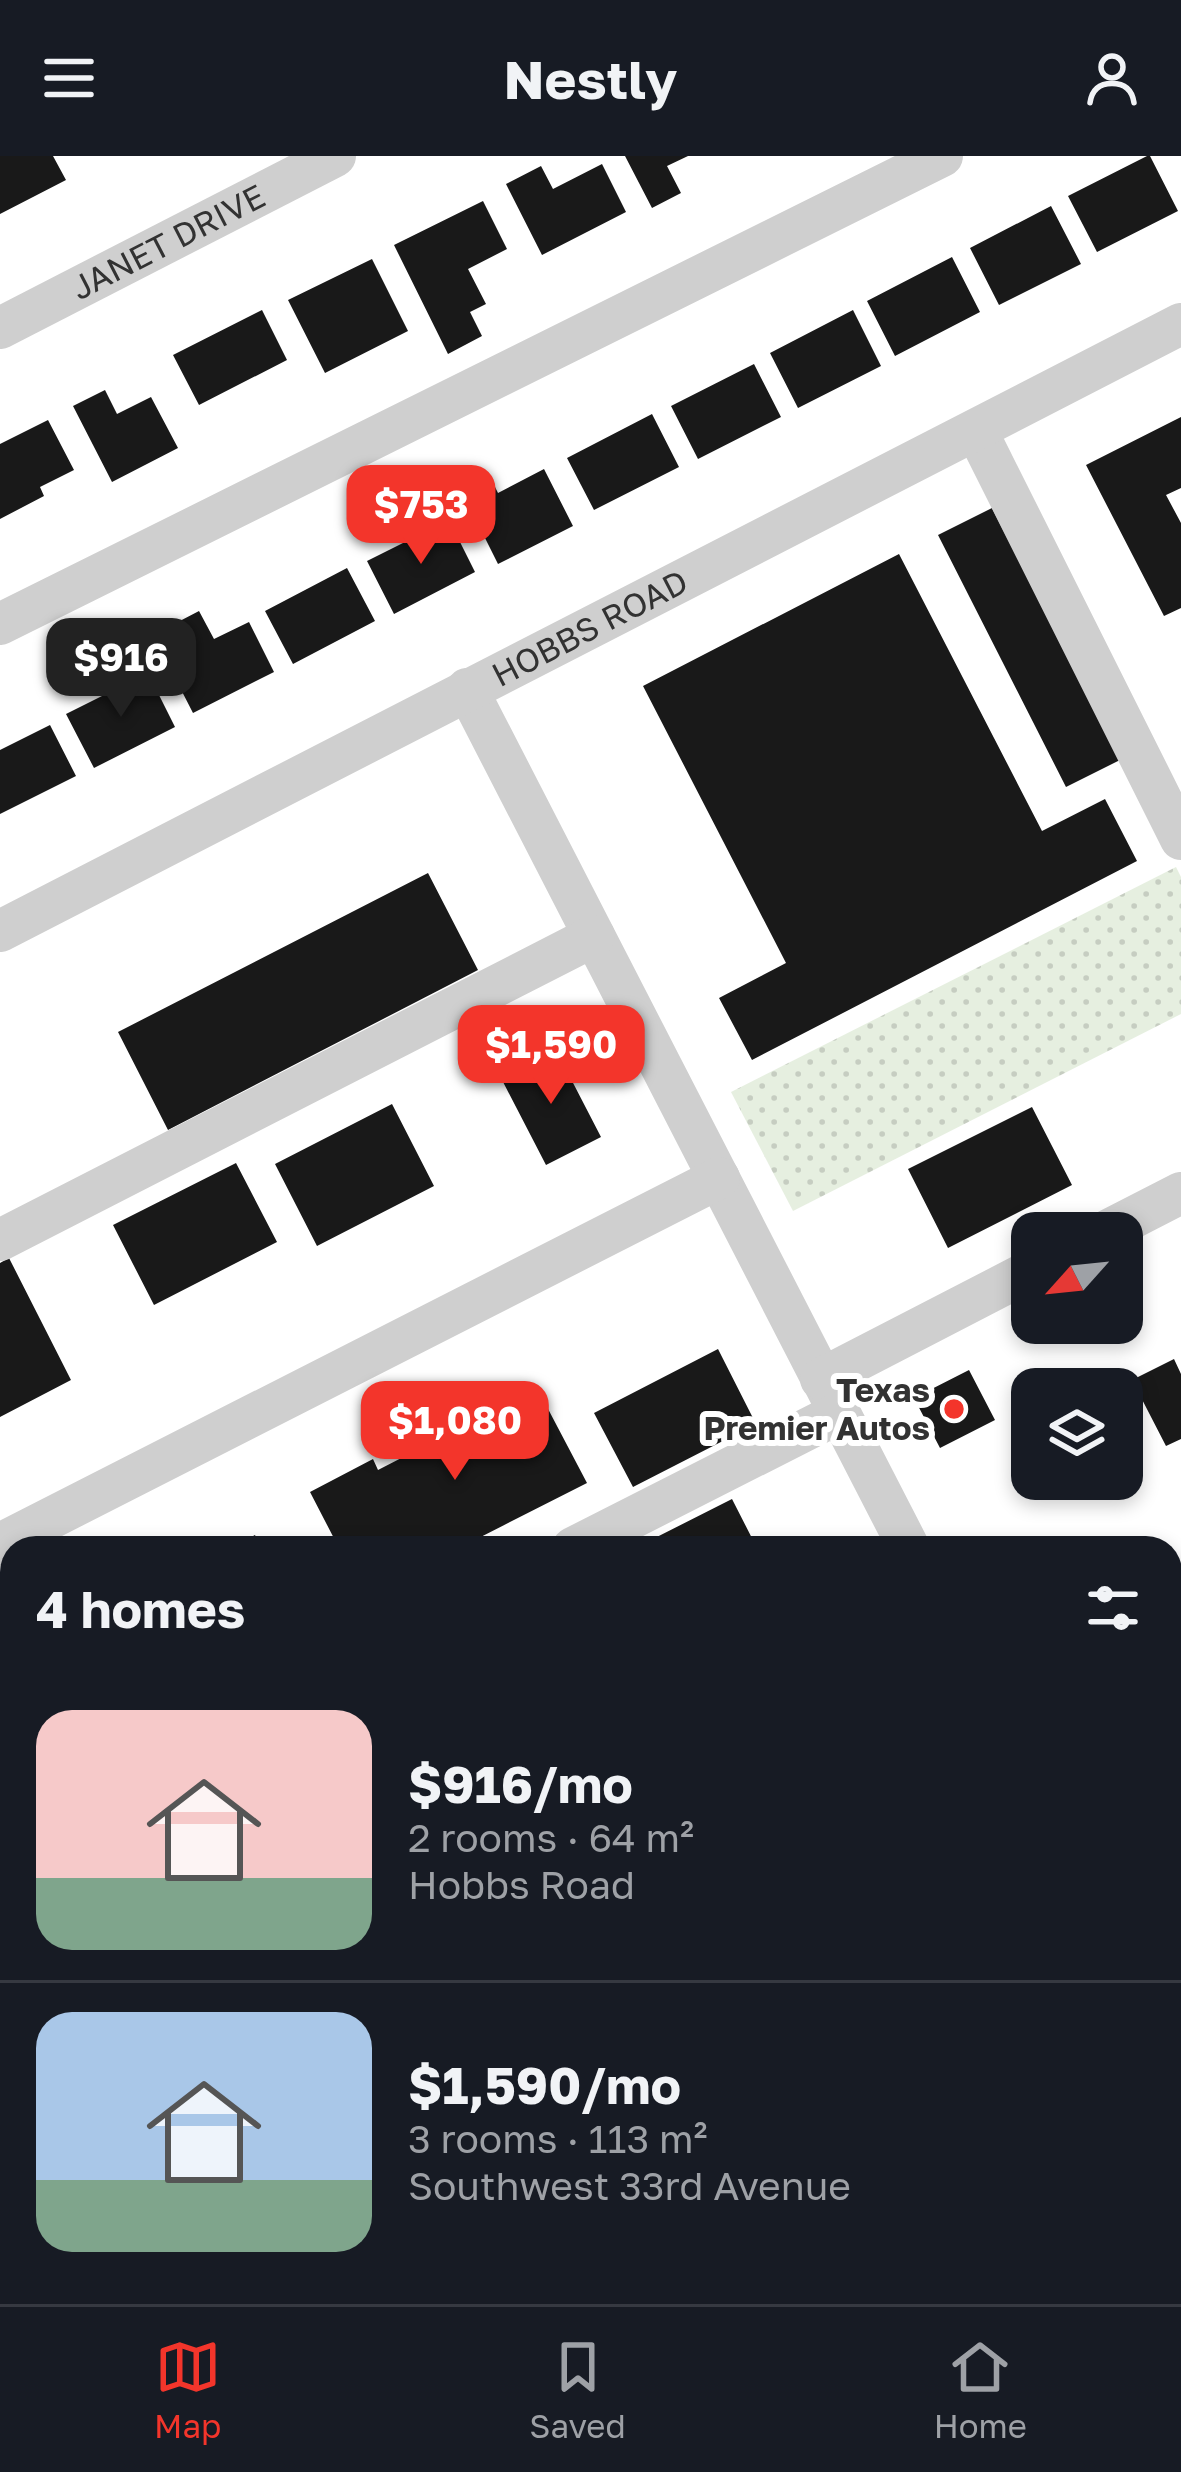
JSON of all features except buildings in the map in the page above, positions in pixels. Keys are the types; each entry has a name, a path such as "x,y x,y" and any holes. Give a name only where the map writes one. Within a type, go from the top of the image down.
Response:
{"street":[{"name":"JANET DRIVE","path":"0,328 335,156"},
{"path":"0,624 942,156"},
{"name":"HOBBS ROAD","path":"4,918 467,689 1181,324"},
{"path":"976,430 1181,839"},
{"path":"467,689 903,1536"},
{"path":"0,1240 594,936"},
{"path":"16,1536 719,1178"},
{"path":"1143,1218 1177,1206"},
{"path":"593,1536 1011,1283"}],"green space":[{"path":"1176,867 1181,877 1181,1014 793,1211 731,1092"}],"place":[{"name":"Texas Premier Autos","path":"954,1409"}]}
